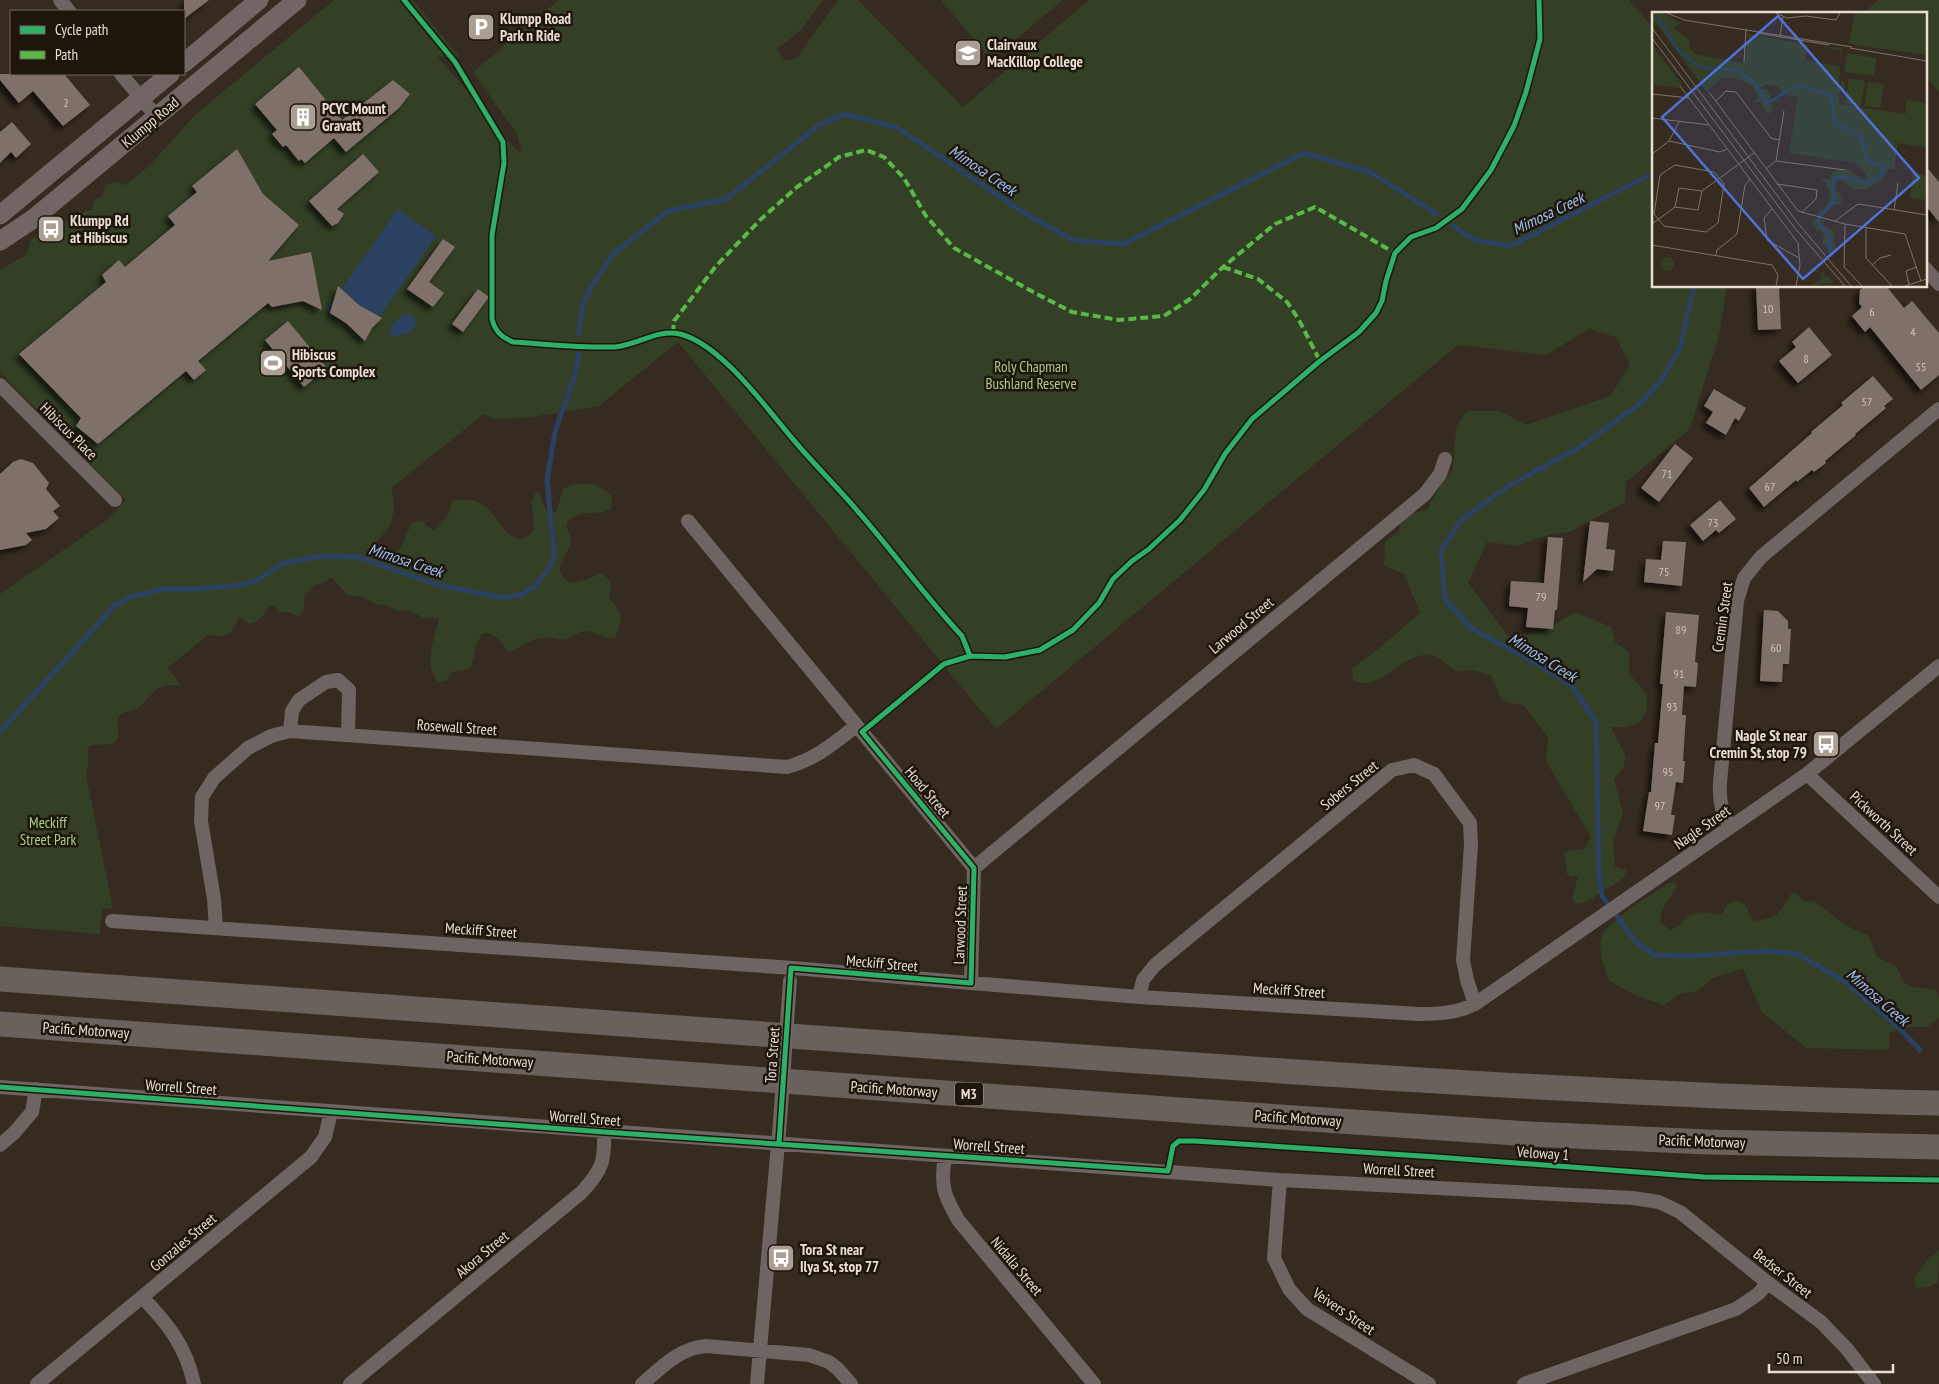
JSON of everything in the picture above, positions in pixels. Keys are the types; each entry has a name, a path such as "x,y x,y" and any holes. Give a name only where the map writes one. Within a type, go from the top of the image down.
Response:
{"highway":[{"path":"0,979 1509,1086 1692,1095 1939,1103"},
{"name":"Pacific Motorway","path":"0,1024 1521,1133 1708,1142 1939,1147"}],"main road":[{"path":"185,62 259,0"},
{"name":"Klumpp Road","path":"0,241 33,219 297,0"},
{"name":"Klumpp Road","path":"0,215 169,75"}],"street":[{"path":"60,0 68,10"},
{"path":"122,75 156,116"},
{"path":"1926,269 1939,284"},
{"name":"Hibiscus Place","path":"0,385 115,500"},
{"name":"Cremin Street","path":"1730,827 1723,813 1720,789 1738,601 1744,578 1761,557 1939,409"},
{"name":"Larwood Street","path":"971,984 974,868 1425,494 1440,474 1445,459"},
{"name":"Hoad Street","path":"688,521 974,868"},
{"name":"Nagle Street","path":"1475,1004 1807,774 1939,666"},
{"path":"290,731 292,711 299,700 326,682 338,680 349,690 348,735"},
{"name":"Rosewall Street","path":"216,928 214,899 200,821 202,797 214,778 248,748 271,736 290,731 787,767 805,761 824,751 856,726"},
{"name":"Sobers Street","path":"1139,997 1143,980 1155,965 1392,770 1414,765 1434,774 1470,823 1471,845 1463,960 1466,980 1475,1004"},
{"name":"Pickworth Street","path":"1807,774 1939,897"},
{"name":"Meckiff Street","path":"112,921 790,974 971,984 1139,997 1419,1014 1458,1011 1475,1004"},
{"name":"Tora Street","path":"757,1384 779,1144 790,974"},
{"name":"Worrell Street","path":"0,1087 36,1088 331,1112 1280,1180 1632,1198 1659,1202"},
{"path":"0,1145 14,1133 32,1112 36,1088"},
{"name":"Gonzales Street","path":"37,1384 311,1157 325,1137 331,1112"},
{"name":"Akora Street","path":"350,1384 582,1192 598,1175 605,1154 604,1132"},
{"name":"Nidalla Street","path":"945,1156 942,1180 945,1198 959,1221 1094,1384"},
{"name":"Veivers Street","path":"1280,1180 1274,1258 1289,1289 1308,1309 1430,1384"},
{"name":"Bedser Street","path":"1659,1202 1680,1212 1820,1322 1847,1349 1874,1384"},
{"path":"1524,1384 1736,1308 1758,1294 1768,1283"},
{"path":"142,1297 161,1316 176,1337 190,1363 194,1384"},
{"path":"642,1384 681,1353 698,1347 809,1355 829,1362 851,1384"}],"green space":[{"path":"334,0 399,0 445,56 438,57 519,153 521,150 517,134 473,72 559,0 823,0 801,30 777,49 784,59 783,61 796,59 838,0 858,0 963,107 1089,0 1629,0 1652,27 1652,288 1727,288 1719,335 1690,429 1626,482 1625,502 1569,532 1551,534 1517,546 1487,542 1468,583 1508,636 1541,633 1575,612 1611,627 1615,642 1629,652 1629,674 1647,694 1647,710 1640,722 1627,727 1611,727 1626,757 1623,768 1614,779 1623,813 1613,841 1615,867 1626,870 1624,878 1586,902 1575,904 1572,899 1578,876 1571,877 1567,874 1564,852 1584,849 1591,837 1546,761 1548,737 1524,706 1502,701 1491,675 1471,670 1457,672 1441,659 1431,655 1409,660 1373,682 1363,683 1353,680 1352,668 1378,649 1420,613 1404,574 1384,566 1385,542 1399,531 1402,522 1408,516 1427,510 1443,481 1453,471 1456,427 1467,411 1500,411 1526,425 1610,396 1630,365 1616,337 1589,329 1546,355 1458,345 996,729 678,342 599,406 525,418 493,419 484,414 391,488 394,505 392,518 389,527 375,548 381,558 393,554 404,542 411,524 425,521 425,525 434,530 448,515 452,501 465,500 473,500 485,506 507,532 513,537 520,539 526,537 534,530 532,502 536,492 539,492 546,510 550,514 557,510 563,489 576,484 595,485 612,496 611,509 599,513 577,515 566,524 571,542 560,569 564,578 571,583 586,580 600,573 608,578 611,586 609,598 618,609 621,617 615,638 607,638 593,632 583,631 567,639 543,637 508,652 495,636 483,633 476,646 470,669 452,672 446,681 439,682 434,676 430,660 439,618 424,618 407,610 397,611 388,606 375,604 364,597 347,595 330,578 325,582 315,585 304,596 303,610 298,617 290,612 279,613 275,607 269,606 256,622 249,624 239,617 231,632 225,636 208,635 168,668 181,685 161,687 138,708 122,713 117,721 118,738 116,741 111,744 90,746 87,752 89,759 86,775 113,909 102,908 100,934 0,926 0,594 107,520 126,500 0,372 0,270 26,255 32,238 45,237 53,229 59,230 61,222 74,222 78,218 79,210 83,213 85,211 92,211 94,201 102,196 104,188 108,184 118,182 122,185 127,184 150,165 196,114"},
{"path":"408,0 413,0 458,55 457,58"},
{"path":"941,0 1063,0 991,60"},
{"path":"1878,0 1939,0 1939,92 1926,77 1926,12 1870,12 1868,9"},
{"path":"1673,882 1677,886 1663,909 1660,922 1670,930 1680,925 1688,915 1701,912 1722,915 1728,903 1737,901 1744,903 1753,921 1777,915 1792,893 1796,893 1803,901 1816,902 1845,925 1869,936 1877,957 1896,966 1904,983 1914,987 1936,990 1939,997 1939,1018 1927,1027 1907,1027 1889,1033 1889,1050 1806,1048 1762,1012 1743,969 1712,978 1698,991 1682,993 1664,1005 1635,995 1609,981 1600,948 1602,936 1605,930 1622,915"},
{"path":"1939,1250 1938,1282 1930,1287 1916,1288 1914,1280 1919,1271"}],"water":[{"path":"398,209 436,236 365,337 327,310"},
{"path":"407,314 415,318 415,327 408,333 393,337 390,335 391,328 395,322"}],"building":[{"path":"184,0 209,0 185,18"},
{"name":"PCYC Mount Gravatt","path":"299,67 342,120 393,80 410,94 399,108 346,152 334,138 305,163 301,159 299,161 286,145 283,147 272,134 277,130 255,104"},
{"path":"0,74 65,75 90,105 63,126 33,91 19,103 0,80"},
{"path":"12,122 31,144 16,158 11,152 0,163 0,132"},
{"path":"237,149 263,194 299,225 268,261 311,252 322,310 303,301 272,307 268,303 198,361 206,370 194,380 186,371 98,444 76,426 81,418 19,354 106,282 102,275 119,260 125,267 175,225 168,216 197,192 192,186"},
{"path":"363,154 379,172 337,209 344,214 338,223 332,226 309,201"},
{"path":"1926,166 1939,182 1939,222 1926,206"},
{"path":"443,239 455,247 429,282 444,293 433,307 407,289"},
{"path":"338,286 359,305 382,318 372,328 365,341 346,323 330,313"},
{"path":"1756,288 1779,288 1781,329 1758,330"},
{"path":"1862,288 1888,288 1904,308 1912,301 1939,333 1939,375 1921,390 1870,327 1865,332 1852,316 1862,307 1859,303 1860,290"},
{"path":"478,289 489,297 463,332 452,324"},
{"path":"288,321 327,368 304,387 265,340"},
{"path":"1809,327 1832,355 1798,383 1779,361 1796,347 1792,342"},
{"path":"1873,376 1893,399 1884,406 1886,408 1825,461 1826,463 1814,472 1812,470 1797,482 1796,480 1764,507 1749,488"},
{"path":"1714,389 1746,408 1739,421 1735,418 1726,435 1706,423 1713,412 1704,406"},
{"path":"1675,444 1693,458 1659,502 1641,488"},
{"path":"21,459 33,463 49,483 46,489 60,506 53,511 59,518 46,529 26,533 32,540 26,545 0,550 0,474 13,462"},
{"path":"1720,500 1736,519 1719,533 1716,530 1703,541 1690,525"},
{"path":"1590,521 1609,523 1606,549 1615,550 1613,571 1597,569 1583,582"},
{"path":"1548,537 1563,538 1557,610 1555,610 1553,629 1526,627 1528,608 1509,606 1511,581 1544,583"},
{"path":"1663,541 1686,542 1682,586 1644,582 1646,559 1661,560"},
{"path":"1764,610 1778,611 1788,621 1788,629 1791,629 1789,664 1783,664 1782,682 1760,681"},
{"path":"1666,612 1699,615 1695,662 1698,663 1696,687 1684,686 1682,715 1686,715 1683,761 1685,761 1683,783 1676,782 1671,815 1675,815 1672,835 1643,831 1649,792 1651,792 1655,743 1658,743 1663,684 1660,684"}],"waterway":[{"name":"Mimosa Creek","path":"579,334 583,303 613,254 668,211 726,199 819,125 844,114 896,127 1021,211 1072,240 1123,244 1304,153 1370,172 1437,214"},
{"name":"Mimosa Creek","path":"1453,226 1475,240 1510,246 1648,176 1652,176"},
{"name":"Mimosa Creek","path":"1694,288 1680,348 1662,379 1641,403 1580,447 1507,487 1460,521 1441,551 1445,599 1471,628 1544,668 1572,686 1596,722 1599,875 1602,896 1635,941 1654,955 1688,956 1766,951 1798,954 1844,981 1896,1025 1920,1050"},
{"name":"Mimosa Creek","path":"0,732 114,606 130,597 164,589 197,589 242,585 256,581 283,563 323,556 358,557 435,584 503,598 523,594 534,587 553,560 554,553 547,480 555,432 575,374 579,354"}],"marked path":[{"path":"673,333 674,321 716,266 760,220 797,187 839,157 866,150 884,157 904,178 926,216 954,248 1072,312 1119,320 1164,316 1190,299 1223,267 1275,224 1315,207 1395,253"},
{"path":"1223,267 1258,279 1287,302 1299,320 1320,361"}],"cycle path":[{"path":"404,0 455,62 503,142 504,163 492,235 492,319 499,333 513,342 602,347 623,346 655,335 672,333 680,334 696,341 712,351 744,381 797,444 869,524 934,605 962,636 970,656"},
{"path":"779,1143 791,968 971,983 974,868 862,732 944,664 970,656 1005,657 1040,650 1073,630 1099,603 1113,579 1180,520 1204,490 1225,454 1252,419 1320,361 1359,332 1376,313 1382,301 1395,253 1411,237 1436,228 1462,209 1491,170 1514,126 1526,92 1540,39 1539,0"},
{"name":"Veloway 1","path":"0,1087 604,1132 1168,1171 1173,1146 1179,1141 1195,1141 1704,1177 1939,1180"}],"place":[{"name":"Klumpp Road Park n Ride","path":"481,27"},
{"name":"Clairvaux MacKillop College","path":"968,53"},
{"name":"PCYC Mount Gravatt","path":"303,117"},
{"name":"Klumpp Rd at Hibiscus","path":"51,229"},
{"name":"Hibiscus Sports Complex","path":"273,363"},
{"name":"Nagle St near Cremin St, stop 79","path":"1826,744"},
{"name":"Tora St near Ilya St, stop 77","path":"781,1258"}],"park label":[{"name":"Roly Chapman Bushland Reserve","path":"1031,374"},
{"name":"Meckiff Street Park","path":"48,830"}]}
